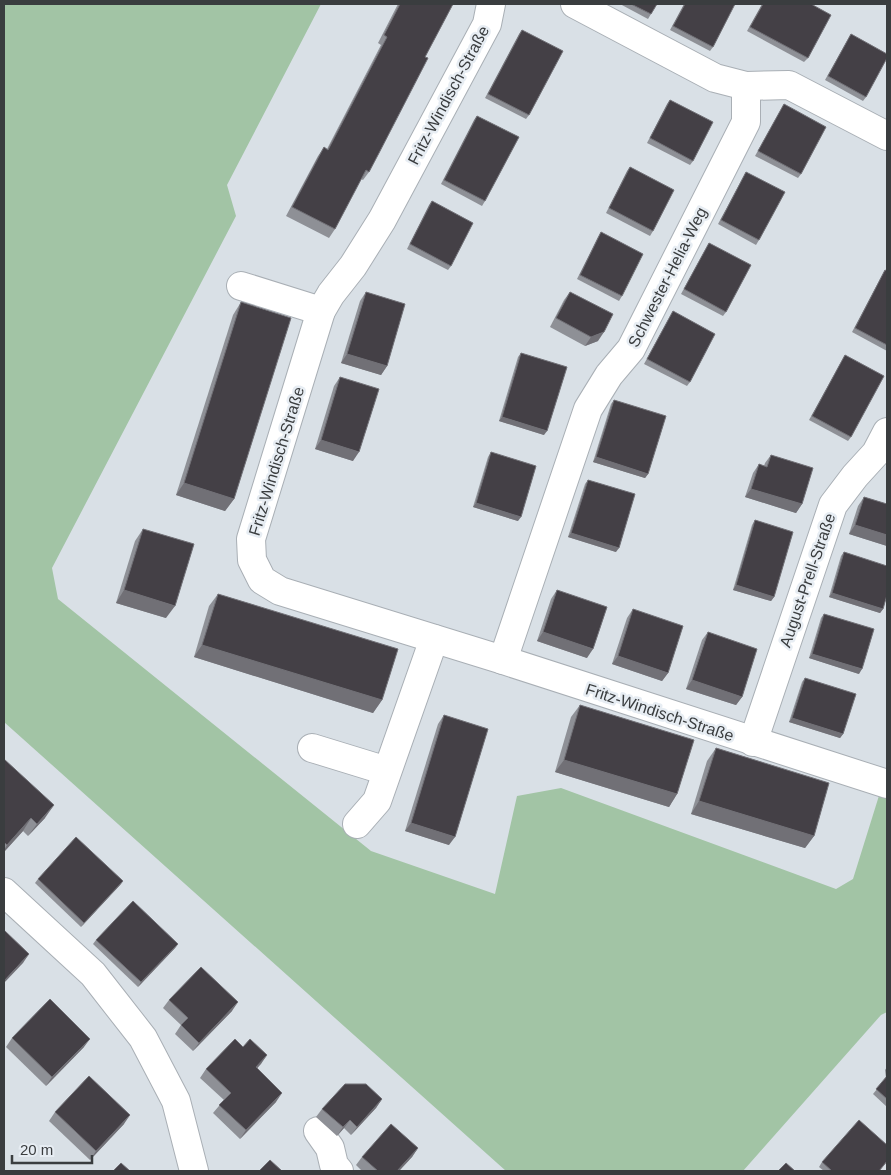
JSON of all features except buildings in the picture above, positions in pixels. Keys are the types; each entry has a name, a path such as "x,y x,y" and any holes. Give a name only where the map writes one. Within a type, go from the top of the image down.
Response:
{"street":[{"name":"Fritz-Windisch-Straße","path":"491,4 487,24 382,220 353,266 321,310 251,538 252,560 262,580 280,591 434,638 887,784"},
{"path":"575,4 715,78 746,86 789,85 887,136"},
{"name":"Schwester-Helia-Weg","path":"503,660 588,409 609,375 630,349 746,122 746,86"},
{"path":"241,286 321,310"},
{"name":"August-Prell-Straße","path":"753,742 832,505 876,453 887,432"},
{"path":"357,824 377,801 434,638"},
{"path":"312,748 387,771"},
{"path":"4,892 93,974 143,1038 176,1101 194,1171"},
{"path":"318,1132 330,1148 334,1165 339,1171"}],"green space":[{"path":"4,4 321,4 227,185 236,216 52,568 58,599 371,851 495,894 517,796 561,788 836,889 853,879 887,770 887,1012 881,1015 743,1171 506,1171 4,722"}]}
